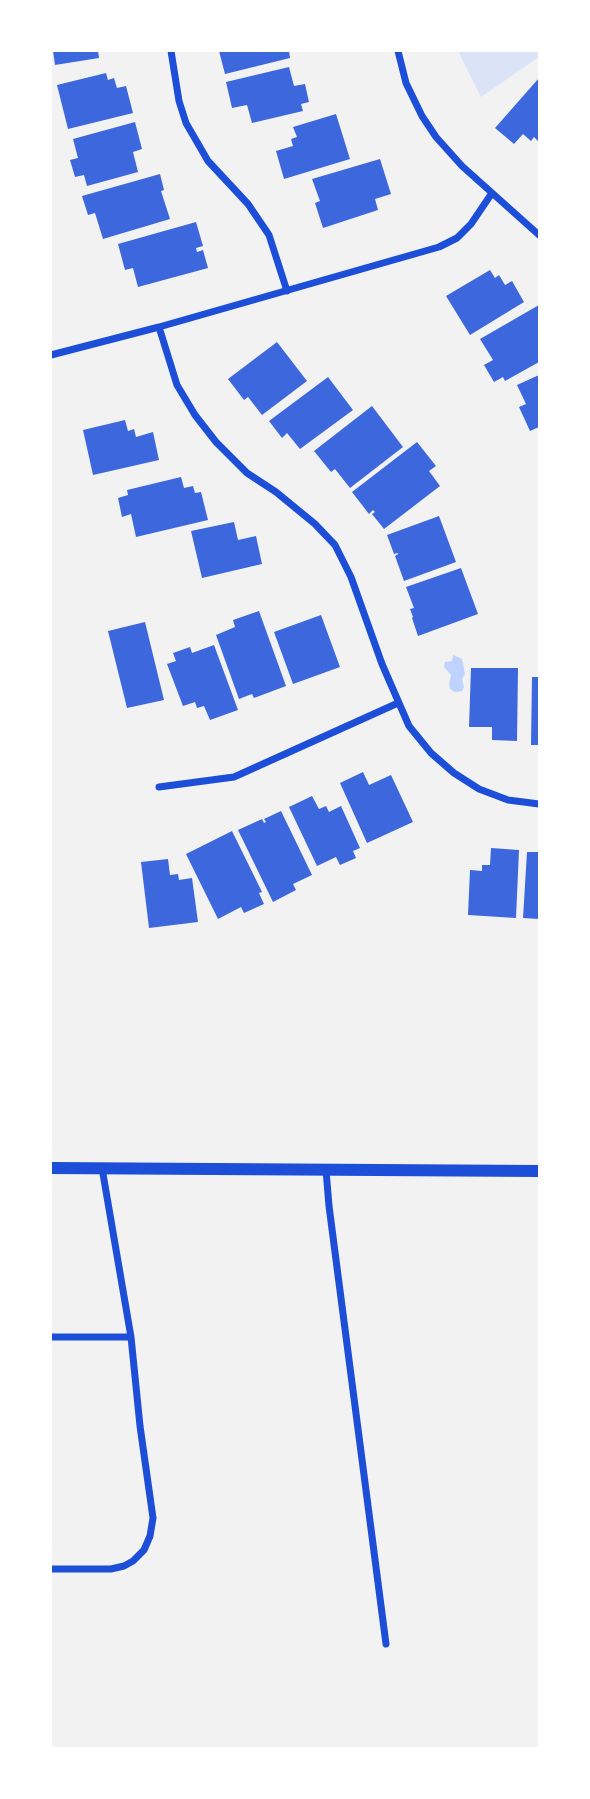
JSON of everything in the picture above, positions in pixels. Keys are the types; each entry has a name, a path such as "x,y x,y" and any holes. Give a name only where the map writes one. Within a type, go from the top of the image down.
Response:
{"street":[{"path":"171,51 179,101 186,123 208,160 248,204 269,235 287,291"},
{"path":"398,51 406,83 436,137 462,166 539,235"},
{"path":"51,355 439,247 457,238 471,224 492,192"},
{"path":"159,327 177,385 216,442 247,473 276,492 315,524 335,545 351,577 382,664 409,726 431,753 454,773 479,789 508,800 539,804"},
{"path":"159,787 234,777 398,703"},
{"path":"51,1168 539,1171"},
{"path":"51,1569 111,1569 124,1566 144,1550 150,1536 152,1518 131,1337 102,1168"},
{"path":"326,1169 386,1644"},
{"path":"51,1337 131,1337"}],"shaded area":[{"path":"458,51 539,51 539,57 481,97"}],"water":[{"path":"453,655 462,659 465,674 462,691 455,692 450,689 451,675 444,667 445,662 452,661"}],"building":[{"path":"53,51 98,51 99,58 55,65"},
{"path":"219,51 289,51 290,58 225,74"},
{"path":"289,67 294,86 305,84 309,102 301,104 303,111 252,123 247,105 232,108 226,82"},
{"path":"106,73 108,80 114,78 117,88 126,86 133,113 68,129 57,85"},
{"path":"539,78 539,142 534,137 531,141 523,134 514,144 495,128"},
{"path":"336,114 350,159 284,179 276,151 293,146 291,139 297,137 293,127"},
{"path":"135,122 142,149 133,152 138,172 87,186 84,175 75,177 70,160 78,158 73,139"},
{"path":"380,159 391,194 375,199 378,210 323,228 315,203 320,201 312,179"},
{"path":"160,174 164,190 161,191 170,219 103,239 95,213 88,215 82,196"},
{"path":"196,222 203,246 196,248 197,252 203,250 208,268 138,287 133,268 125,270 118,244"},
{"path":"490,270 495,278 499,275 505,285 512,281 524,302 470,335 446,296"},
{"path":"539,305 539,362 505,381 503,377 494,382 484,365 493,360 480,339"},
{"path":"277,342 307,381 262,415 248,397 244,400 228,379"},
{"path":"539,375 539,427 530,431 519,407 526,404 517,385"},
{"path":"328,377 353,410 300,449 287,433 282,438 269,421"},
{"path":"372,406 403,447 350,488 335,469 331,472 314,451"},
{"path":"125,420 128,431 134,429 136,437 153,432 159,460 93,475 83,430"},
{"path":"417,442 436,466 429,471 440,486 384,529 372,514 375,512 373,510 369,514 352,492"},
{"path":"181,477 184,488 193,486 195,493 201,492 208,520 136,537 131,514 122,517 118,498 128,495 127,490"},
{"path":"439,516 456,562 404,581 395,556 398,553 394,554 387,535"},
{"path":"234,522 238,540 256,536 262,564 202,578 191,531"},
{"path":"461,568 478,614 418,636 410,609 414,608 406,587"},
{"path":"259,611 286,686 254,698 252,694 239,699 216,635 235,627 233,620"},
{"path":"321,615 340,667 293,684 274,632"},
{"path":"145,622 164,700 127,708 108,631"},
{"path":"214,645 238,710 210,720 204,706 197,708 195,702 183,706 167,664 176,661 173,653 190,647 192,653"},
{"path":"471,668 518,668 517,741 492,740 492,727 469,727"},
{"path":"532,677 539,677 539,745 531,745"},
{"path":"363,772 369,785 391,775 413,822 367,843 340,783"},
{"path":"312,796 319,809 326,806 329,812 341,806 360,848 353,851 356,858 340,865 336,857 317,866 289,807"},
{"path":"281,811 312,875 293,884 296,890 273,902 238,830 262,819 264,823 264,819"},
{"path":"232,831 262,892 259,893 264,904 244,913 241,907 218,919 186,854"},
{"path":"491,848 519,850 516,918 468,915 470,870 482,871 482,865 490,865"},
{"path":"527,852 539,852 539,919 523,918"},
{"path":"168,859 170,875 178,874 179,880 192,878 198,922 149,928 141,862"}]}
